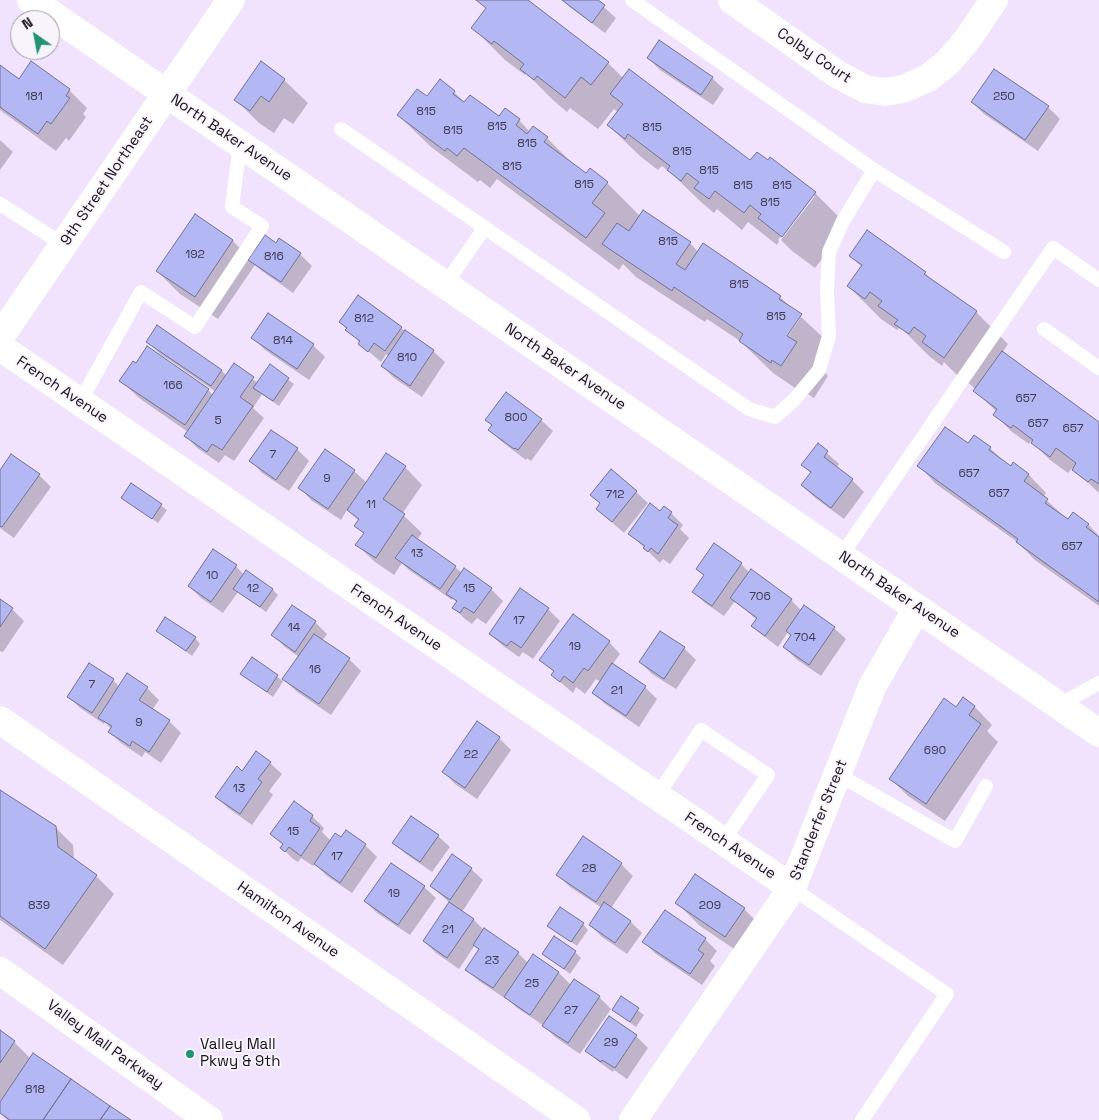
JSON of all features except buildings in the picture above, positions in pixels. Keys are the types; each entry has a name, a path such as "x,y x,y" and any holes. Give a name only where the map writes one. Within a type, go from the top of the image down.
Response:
{"street":[{"name":"North Baker Avenue","path":"31,0 1099,733"},
{"name":"9th Street Northeast","path":"0,337 231,0"},
{"name":"Colby Court","path":"732,0 837,74 865,89 886,92 903,89 928,78 947,63 967,40 994,0"},
{"name":"French Avenue","path":"0,347 792,888"},
{"name":"Standerfer Street","path":"633,1120 792,888 872,687 918,608"},
{"name":"Hamilton Avenue","path":"0,720 576,1120"},
{"name":"Valley Mall Parkway","path":"0,971 209,1120"}],"lane":[{"path":"632,0 874,170 1004,252"},
{"path":"341,129 750,409 775,417 794,400 819,370 829,336 827,291 829,252 843,221 874,170"},
{"path":"80,402 141,292 195,327 262,226 232,207 240,144"},
{"path":"0,204 64,245"},
{"path":"446,285 484,227"},
{"path":"841,556 1053,248 1099,280"},
{"path":"1044,329 1099,368"},
{"path":"1059,706 1099,683"},
{"path":"657,796 701,730 768,775 723,841"},
{"path":"837,774 954,841 986,786"},
{"path":"792,888 948,994 862,1120"}],"place":[{"name":"Valley Mall Pkwy & 9th","path":"190,1054"}]}
